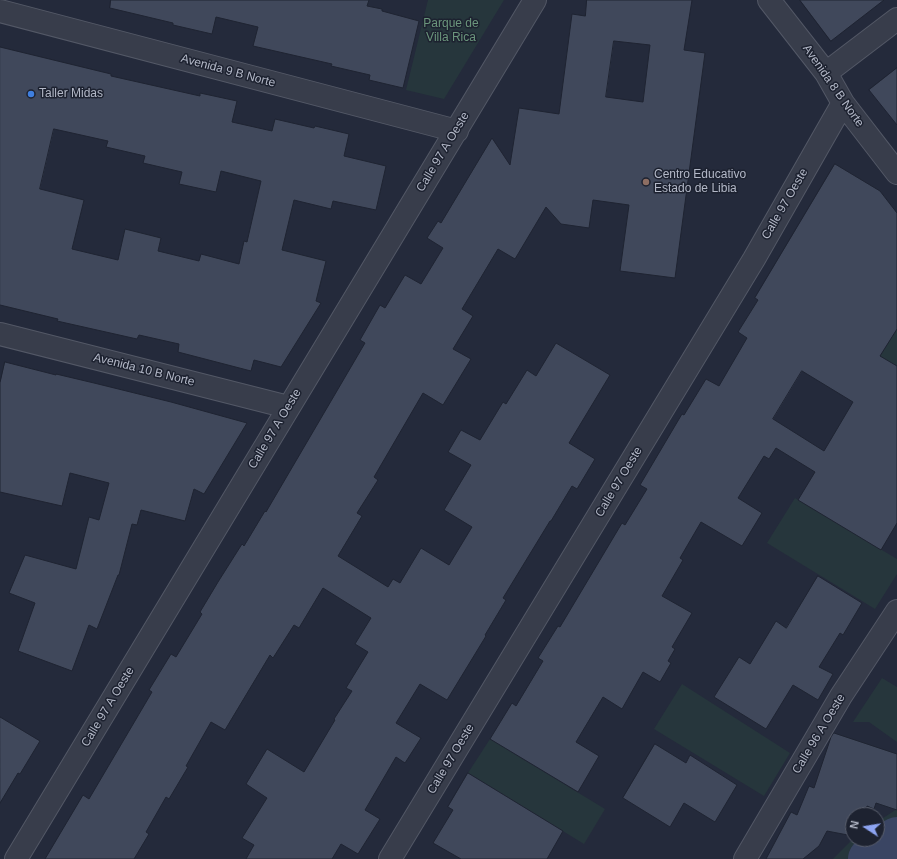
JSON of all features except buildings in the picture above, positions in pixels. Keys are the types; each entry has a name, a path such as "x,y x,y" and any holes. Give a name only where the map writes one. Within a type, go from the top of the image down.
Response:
{"street":[{"name":"Calle 97 A Oeste","path":"16,859 535,0"},
{"name":"Avenida 8 B Norte","path":"769,0 826,73 843,103 897,173"},
{"name":"Avenida 9 B Norte","path":"0,11 457,131"},
{"path":"826,73 897,18"},
{"name":"Calle 97 Oeste","path":"390,859 754,259 843,103"},
{"name":"Avenida 10 B Norte","path":"0,334 288,407"},
{"name":"Calle 96 A Oeste","path":"745,859 841,696 897,611"}],"green space":[{"name":"Parque de Villa Rica","path":"428,0 504,0 444,99 406,90"},
{"path":"897,329 897,367 880,356"},
{"path":"795,498 897,559 897,574 875,609 767,543"},
{"path":"882,678 897,687 897,742 869,722 853,722"},
{"path":"682,684 790,753 764,796 654,729"},
{"path":"490,739 605,809 584,844 468,773"},
{"path":"897,809 897,859 833,859 845,847 885,847 885,817"}],"waterway":[{"path":"870,859 897,839"}],"place":[{"name":"Taller Midas","path":"31,94"},
{"name":"Centro Educativo Estado de Libia","path":"646,182"}]}
